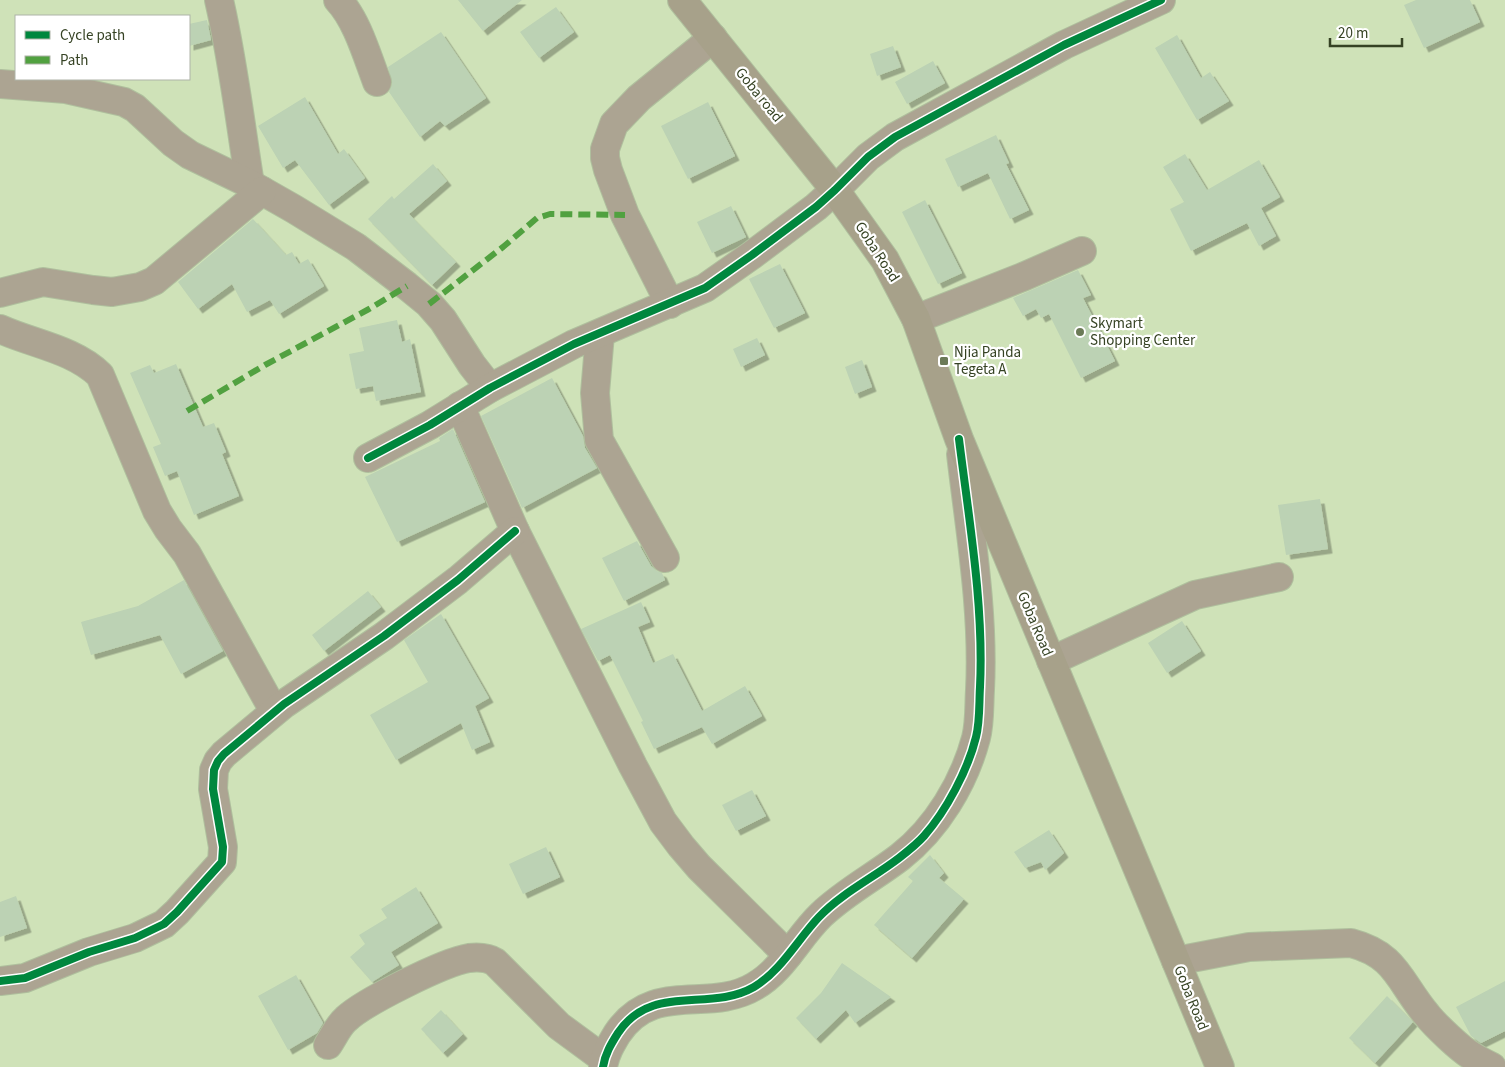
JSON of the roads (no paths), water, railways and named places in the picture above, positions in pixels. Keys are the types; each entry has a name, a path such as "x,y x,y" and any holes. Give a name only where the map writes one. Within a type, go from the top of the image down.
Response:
{"main road":[{"name":"Goba road","path":"682,0 835,190"},
{"name":"Goba Road","path":"835,190 885,260 916,319 959,439 1220,1067"}],"street":[{"path":"220,0 230,45 238,111 256,187"},
{"path":"338,0 346,10 354,26 377,82"},
{"path":"368,458 430,425 490,388 574,344 705,288 760,249 835,190 868,157 895,137 1064,45 1161,0"},
{"path":"670,304 625,214 606,164 605,149 614,124 639,98 713,38"},
{"path":"0,84 66,89 124,102 190,155 256,187 356,247 428,304 443,320 472,365 490,388"},
{"path":"0,293 43,282 112,292 146,285 154,281 256,187"},
{"path":"916,319 1025,276 1082,251"},
{"path":"0,329 72,356 84,362 100,375 157,511 186,554 274,712"},
{"path":"600,334 595,393 599,440 665,558"},
{"path":"460,406 515,531 663,822 699,867 788,955"},
{"path":"328,1045 346,1019 389,993 435,970 468,958 488,958 495,962 559,1026 604,1063 611,1044 626,1021 635,1013 666,1001 728,996 746,991 763,980 788,955 819,917 836,901 900,858 923,837 940,816 961,776 977,736 981,654 979,615 959,439"},
{"path":"0,981 25,978 89,952 135,938 164,924 222,862 222,847 212,789 214,770 224,754 274,712 384,636 458,580 515,531"},
{"path":"1051,661 1195,595 1280,577"},
{"path":"1176,961 1249,948 1351,943 1366,947 1388,961 1428,1016 1471,1056 1492,1067"}],"place":[{"name":"Skymart Shopping Center","path":"1080,332"},
{"name":"Njia Panda Tegeta A","path":"944,361"}]}
